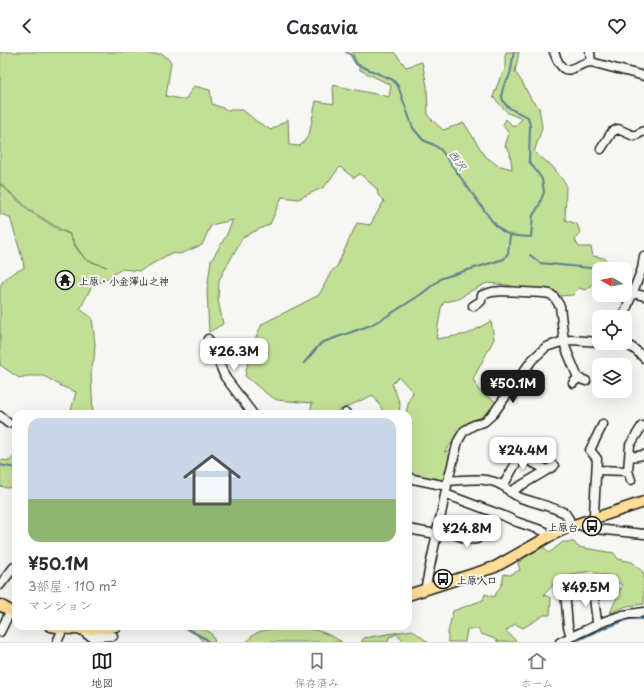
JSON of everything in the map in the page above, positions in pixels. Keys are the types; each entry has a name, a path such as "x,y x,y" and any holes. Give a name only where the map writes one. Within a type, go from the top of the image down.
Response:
{"main road":[{"path":"412,594 495,567 548,537 575,525 644,502"},
{"path":"0,605 12,612"}],"street":[{"path":"554,52 561,66 570,70 587,62 591,62 644,76"},
{"path":"590,52 591,62"},
{"path":"601,149 612,132 618,129 634,136 644,131"},
{"path":"626,310 642,269 644,256"},
{"path":"473,306 481,301 482,295 492,292 502,291 550,294 560,306 564,341 579,381"},
{"path":"633,292 644,296"},
{"path":"208,339 225,377 250,410"},
{"path":"425,590 446,487 458,441 464,431 474,425 484,422 494,414 532,360 546,347 564,341 592,341"},
{"path":"632,346 644,358"},
{"path":"0,416 8,423"},
{"path":"597,518 594,513 597,459 590,450 603,424"},
{"path":"631,480 628,471 630,445 642,430"},
{"path":"630,457 644,455"},
{"path":"503,486 520,456 551,468 510,492"},
{"path":"597,470 628,471"},
{"path":"412,479 446,487 517,522 544,531 548,537"},
{"path":"446,487 481,480 493,482 503,486 519,497 565,513 575,525 586,528 644,534"},
{"path":"412,529 444,530 472,541 475,540"},
{"path":"475,540 477,539 481,530"},
{"path":"475,540 477,548"},
{"path":"0,585 12,570"},
{"path":"592,582 597,599 597,622 600,623"},
{"path":"565,591 569,608 568,627 572,636"},
{"path":"560,642 600,623 623,615 644,612"},
{"path":"0,632 12,614"},
{"path":"57,642 63,630"}],"green space":[{"path":"0,52 146,52 150,54 163,54 171,62 166,96 185,100 194,86 210,90 212,104 228,110 243,110 256,121 271,130 288,119 289,145 300,146 309,135 316,101 334,104 333,85 389,97 391,85 360,70 352,52 394,52 406,67 422,62 427,86 428,116 443,130 464,123 485,156 497,165 512,169 510,152 505,146 509,134 503,125 506,119 514,127 522,119 508,113 493,97 500,78 505,70 506,52 519,52 515,72 532,101 539,107 542,128 534,152 552,166 566,184 565,220 577,224 580,232 575,240 579,247 591,247 593,256 604,258 609,262 592,262 592,285 586,290 578,288 573,295 559,296 544,292 529,291 507,285 487,283 467,293 459,299 444,302 441,308 436,339 468,334 491,321 494,339 473,379 479,391 498,403 490,413 458,436 444,452 452,450 443,481 412,477 412,410 407,410 409,400 413,392 399,377 392,384 400,404 399,410 382,410 373,395 340,410 311,410 312,403 277,400 245,376 251,348 262,324 319,295 331,272 337,266 357,223 370,225 384,201 378,195 377,189 360,174 354,178 340,167 324,187 298,199 282,197 270,224 243,237 219,280 218,300 223,324 209,332 207,290 211,261 226,236 233,220 211,225 202,245 180,254 171,253 140,271 122,269 101,282 93,284 80,309 92,318 95,344 91,372 93,410 71,410 76,392 61,386 44,376 27,376 19,378 0,365 0,287 4,280 13,273 24,268 10,217 0,214 0,184 29,211 59,230 69,234 76,248 86,260 70,234 30,210 0,183"},
{"path":"12,459 12,487 7,488 0,486 0,460 10,461"},
{"path":"563,542 574,542 578,547 614,553 618,559 632,562 644,573 644,604 627,606 610,613 622,585 607,575 600,575 592,571 571,574 553,585 544,595 551,598 550,615 544,615 523,628 515,624 506,631 517,642 498,642 495,639 481,634 478,629 467,629 465,642 448,642 448,633 453,611 483,600 485,594 494,597 502,584 504,574 510,575 520,570 518,563 542,545 549,553"},
{"path":"193,630 205,630 211,633 215,642 203,642"},
{"path":"312,630 330,635 342,642 247,642 251,637 261,631"},
{"path":"412,630 428,642 405,642 397,634 389,637 388,642 361,642 364,638"}],"waterway":[{"name":"西沢","path":"346,52 351,55 356,64 393,80 398,86 413,128 423,140 441,150 492,221 501,230 509,235 531,237 533,215 539,206 544,192 542,179 529,161 530,126 528,117 508,107 503,99 503,88 510,74 514,52"},
{"path":"304,363 321,343 371,325 420,295 442,278 504,259 508,253 510,236"},
{"name":"西沢","path":"530,255 540,263 592,268"},
{"path":"0,465 12,467"},
{"path":"574,642 629,619 644,619"},
{"path":"189,630 209,642"}],"place":[{"name":"上原・小金澤山之神","path":"65,280"},
{"name":"上原台","path":"592,526"},
{"name":"上原入口","path":"443,579"}]}
